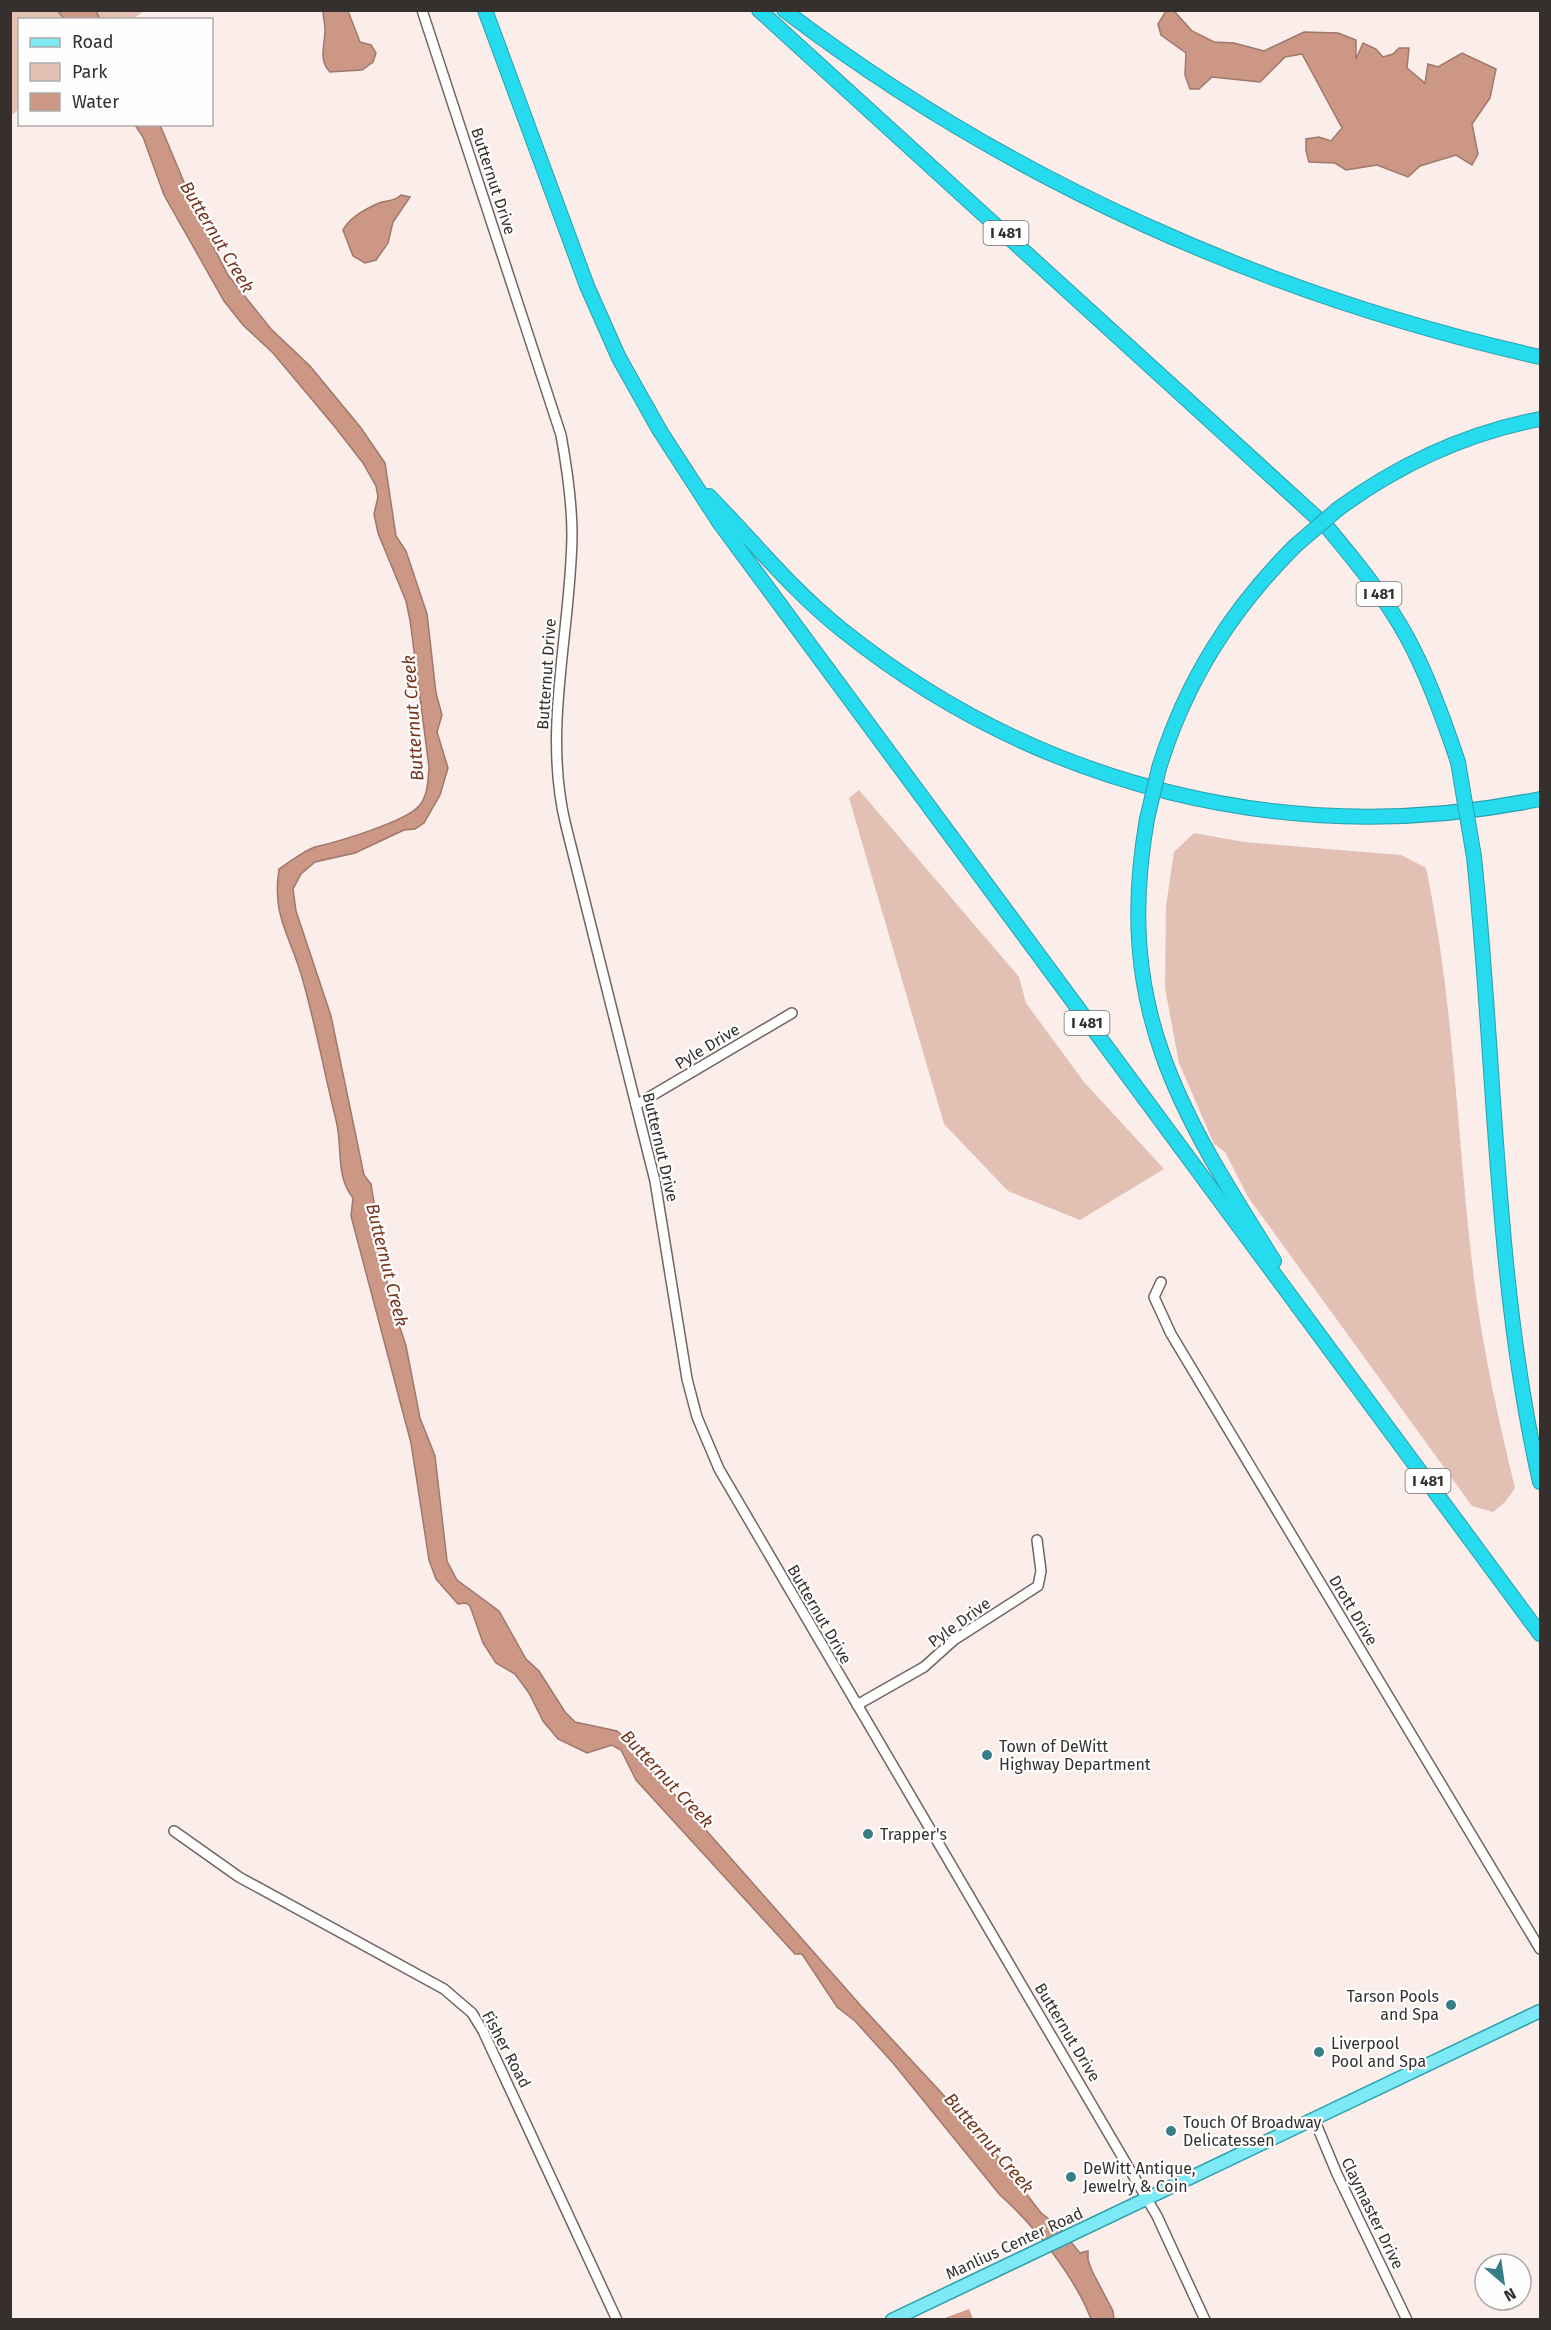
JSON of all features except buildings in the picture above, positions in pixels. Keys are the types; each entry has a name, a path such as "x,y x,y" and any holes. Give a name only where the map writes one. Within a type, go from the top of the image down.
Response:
{"highway":[{"name":"I 481","path":"485,10 587,286 619,358 660,431 719,522 1540,1634"},
{"name":"I 481","path":"759,10 1327,527 1370,580 1409,640 1441,711 1458,762 1474,857 1515,1339 1526,1419 1540,1482"},
{"path":"784,10 927,109 1014,160 1150,228 1254,272 1319,295 1419,327 1540,357"},
{"path":"1315,1327 1207,1154 1181,1104 1161,1055 1150,1016 1140,957 1137,915 1140,867 1147,819 1159,768 1184,700 1215,642 1250,594 1295,546 1338,509 1384,478 1437,451 1498,429 1540,419"},
{"path":"691,478 791,584 840,628 904,676 998,730 1081,766 1164,791 1273,812 1324,816 1375,819 1540,800"}],"main road":[{"name":"Manlius Center Road","path":"892,2319 1540,2011"}],"street":[{"name":"Butternut Drive","path":"422,10 561,435 569,478 572,535 556,729 559,787 566,826 655,1180 687,1380 706,1444 856,1705 1078,2077 1147,2199 1205,2319"},
{"name":"Pyle Drive","path":"636,1105 792,1013"},
{"name":"Drott Drive","path":"1161,1282 1155,1297 1171,1334 1540,1950"},
{"name":"Pyle Drive","path":"856,1705 924,1667 954,1640 1038,1586 1041,1571 1037,1540"},
{"name":"Fisher Road","path":"174,1831 239,1877 444,1989 472,2013 530,2127 617,2319"},
{"name":"Claymaster Drive","path":"1314,2120 1337,2174 1407,2319"}],"green space":[{"path":"11,11 144,11 134,18 18,18 18,110 11,116"},
{"path":"859,790 1019,977 1026,1003 1084,1082 1164,1169 1080,1220 1008,1191 944,1124 849,798"},
{"path":"1194,833 1244,842 1401,855 1426,868 1436,920 1450,1024 1475,1287 1492,1388 1515,1488 1505,1502 1493,1512 1472,1506 1248,1197 1225,1152 1214,1144 1179,1063 1165,988 1166,906 1174,852"}],"shaded area":[{"path":"969,2309 973,2319 942,2319"}],"water":[{"path":"58,11 96,11 100,18 63,18"},
{"path":"323,11 348,11 360,42 371,45 376,53 373,62 362,70 330,72 323,57 325,30"},
{"path":"1166,11 1174,11 1192,31 1214,42 1234,43 1264,51 1304,32 1338,33 1356,40 1356,59 1363,43 1376,49 1383,57 1393,54 1399,48 1409,48 1407,68 1425,83 1428,64 1438,67 1462,53 1496,69 1490,98 1472,124 1478,154 1472,165 1456,155 1420,166 1408,177 1377,165 1346,170 1335,163 1309,162 1306,139 1319,137 1331,141 1342,128 1302,54 1285,57 1260,82 1212,77 1199,89 1190,89 1185,75 1186,53 1161,35 1158,24"},
{"path":"136,126 160,126 202,225 228,275 271,329 310,366 361,428 385,463 396,536 406,551 427,614 436,693 442,715 437,732 448,768 440,795 424,823 415,829 404,830 355,853 315,862 301,874 293,889 296,911 331,1016 364,1175 371,1184 389,1294 406,1346 420,1418 435,1456 447,1561 457,1580 499,1611 526,1659 539,1671 565,1712 575,1722 617,1731 645,1757 653,1770 862,2007 986,2141 1041,2213 1057,2225 1080,2253 1088,2251 1092,2271 1113,2311 1114,2319 1091,2319 1075,2286 1040,2236 1000,2195 893,2063 855,2021 837,2007 802,1954 795,1954 636,1780 621,1750 612,1745 587,1753 558,1739 543,1721 529,1693 515,1674 496,1663 483,1643 470,1606 466,1603 458,1604 436,1579 429,1560 411,1443 351,1216 353,1198 347,1189 342,1171 338,1130 301,974 279,911 277,885 279,869 301,854 315,847 370,831 400,818 419,806 424,798 429,767 410,620 406,601 378,533 374,514 378,497 376,486 363,463 335,427 273,353 243,325 224,301 164,195 143,137"},
{"path":"401,195 410,197 393,222 388,243 376,260 365,263 353,256 343,230 346,225 363,211"}],"place":[{"name":"Town of DeWitt Highway Department","path":"987,1755"},
{"name":"Trapper's","path":"868,1834"},
{"name":"Tarson Pools and Spa","path":"1451,2005"},
{"name":"Liverpool Pool and Spa","path":"1319,2052"},
{"name":"Touch Of Broadway Delicatessen","path":"1171,2131"},
{"name":"DeWitt Antique, Jewelry & Coin","path":"1071,2177"}],"water label":[{"name":"Butternut Creek","path":"217,237"},
{"name":"Butternut Creek","path":"413,718"},
{"name":"Butternut Creek","path":"387,1265"},
{"name":"Butternut Creek","path":"667,1779"},
{"name":"Butternut Creek","path":"989,2143"}]}
